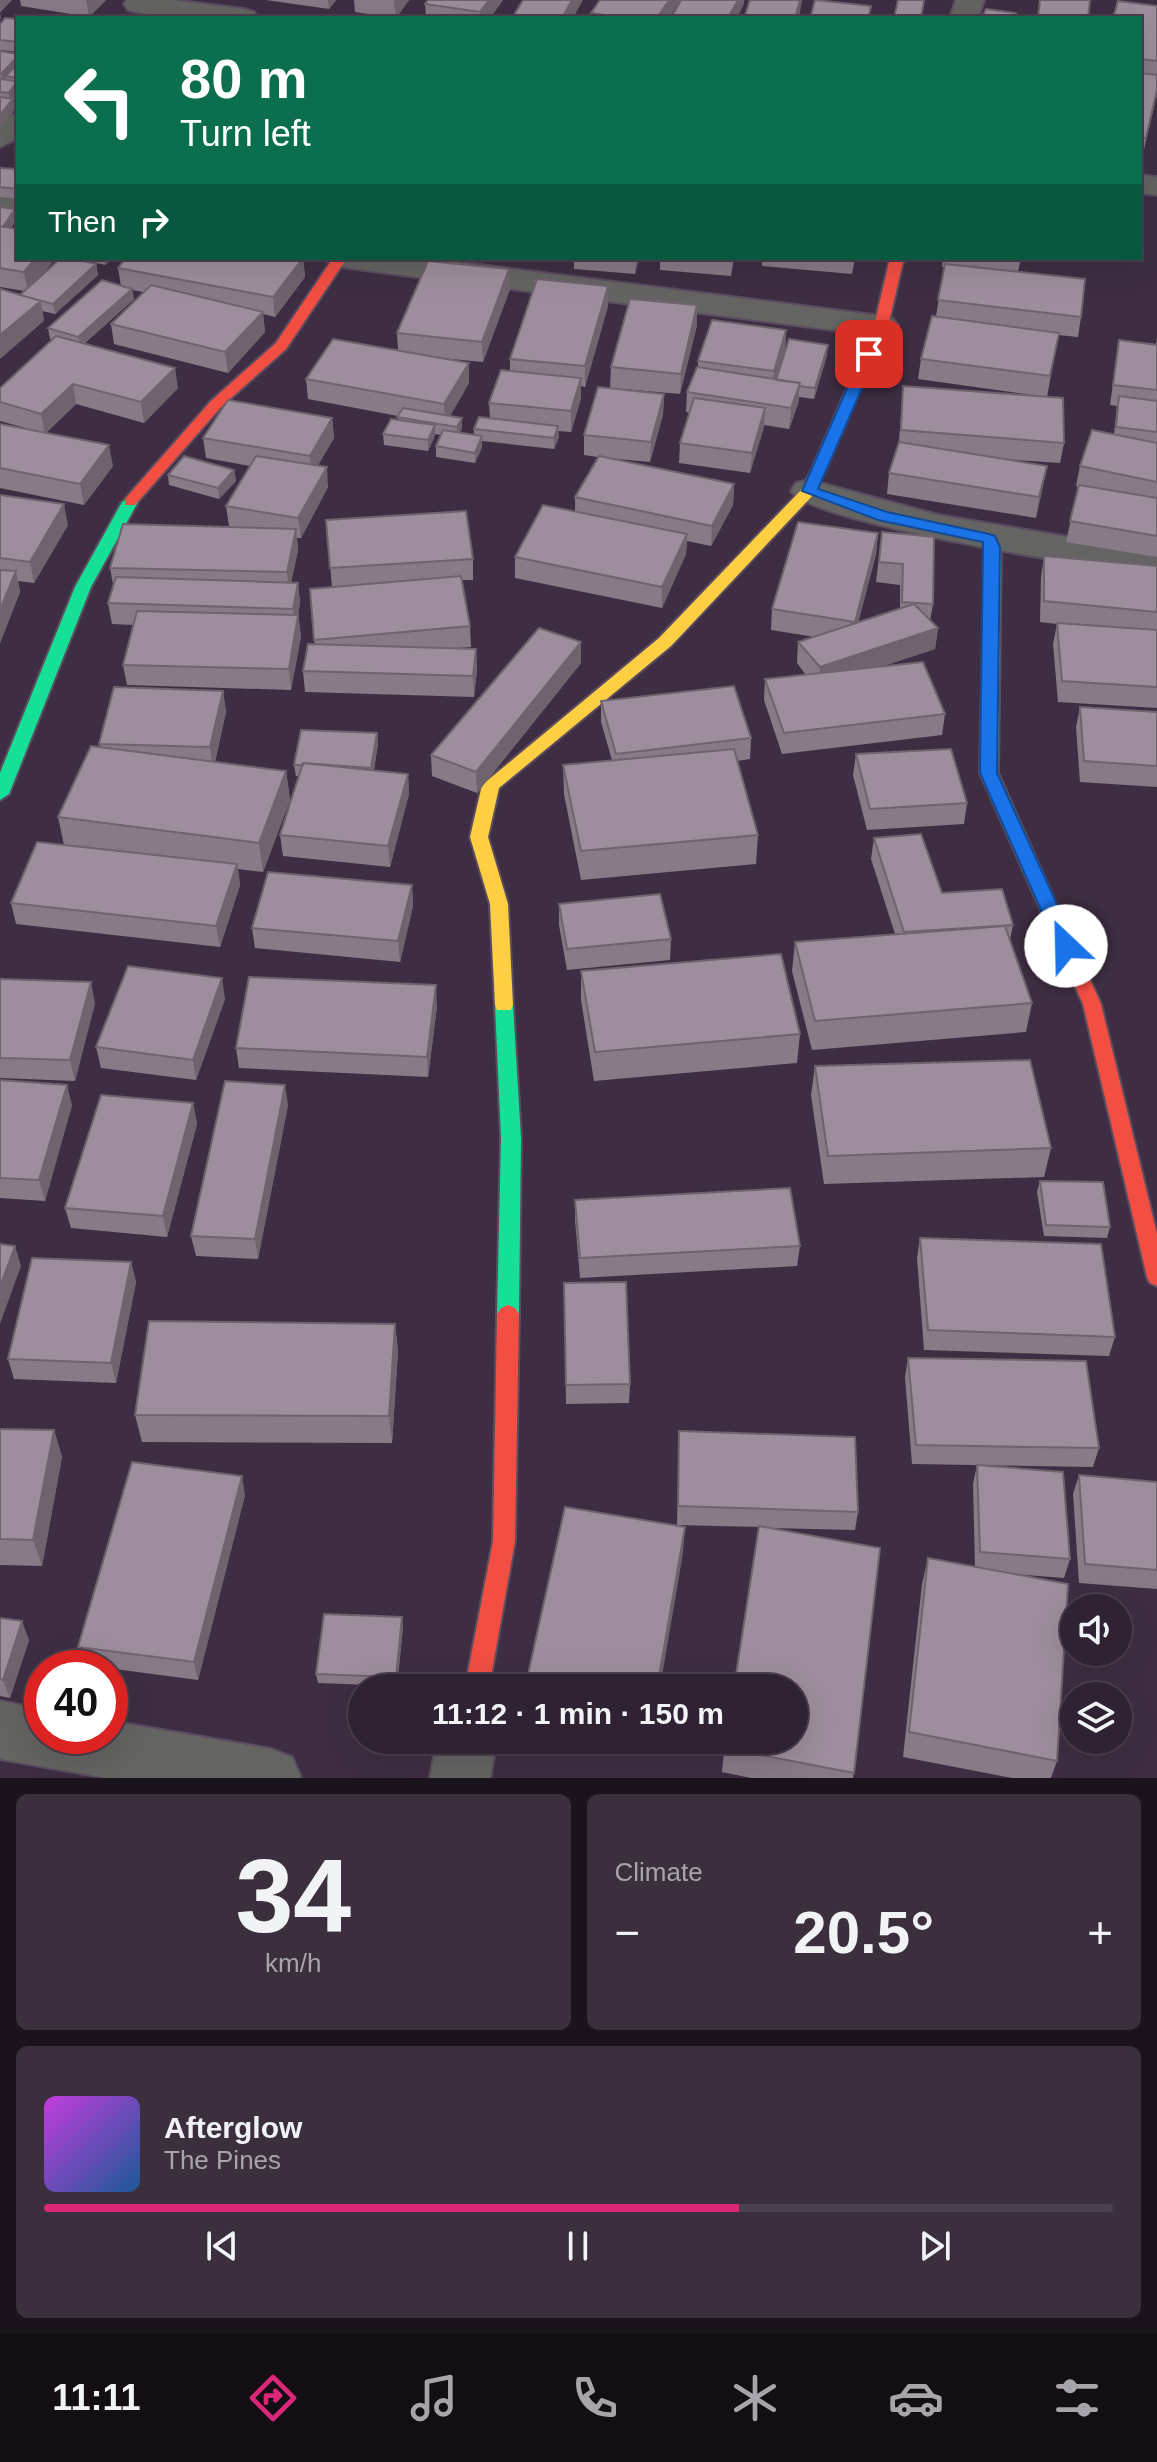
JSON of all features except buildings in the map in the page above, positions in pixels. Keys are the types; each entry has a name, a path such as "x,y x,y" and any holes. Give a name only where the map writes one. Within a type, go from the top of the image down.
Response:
{"street":[{"path":"135,7 224,16"},
{"path":"0,138 16,123"},
{"path":"0,794 83,587 135,492 216,404 281,346 339,260"},
{"path":"364,260 881,326"},
{"path":"480,1674 504,1541 511,1138 499,904 479,837 491,785 665,642 809,491 881,326 897,260"},
{"path":"809,491 883,516 989,539 1157,564"},
{"path":"989,539 993,547 989,773 1092,1004 1157,1277"},
{"path":"0,1730 271,1778"},
{"path":"460,1778 464,1754"}],"traffic: fast":[{"path":"0,794 83,587 130,502"},
{"path":"989,539 993,547 989,773 1056,924"},
{"path":"504,1005 511,1138 508,1314"}],"traffic: slow":[{"path":"504,1005 499,904 479,837 491,785 665,642 809,491 819,469"}],"traffic: jam":[{"path":"130,502 216,404 281,346 339,260"},
{"path":"819,469 881,326 897,260"},
{"path":"1056,924 1092,1004 1157,1277"},
{"path":"480,1674 504,1541 508,1314"}],"route":[{"path":"869,354 809,491 883,516 989,539 993,547 989,773 1066,946"}]}
